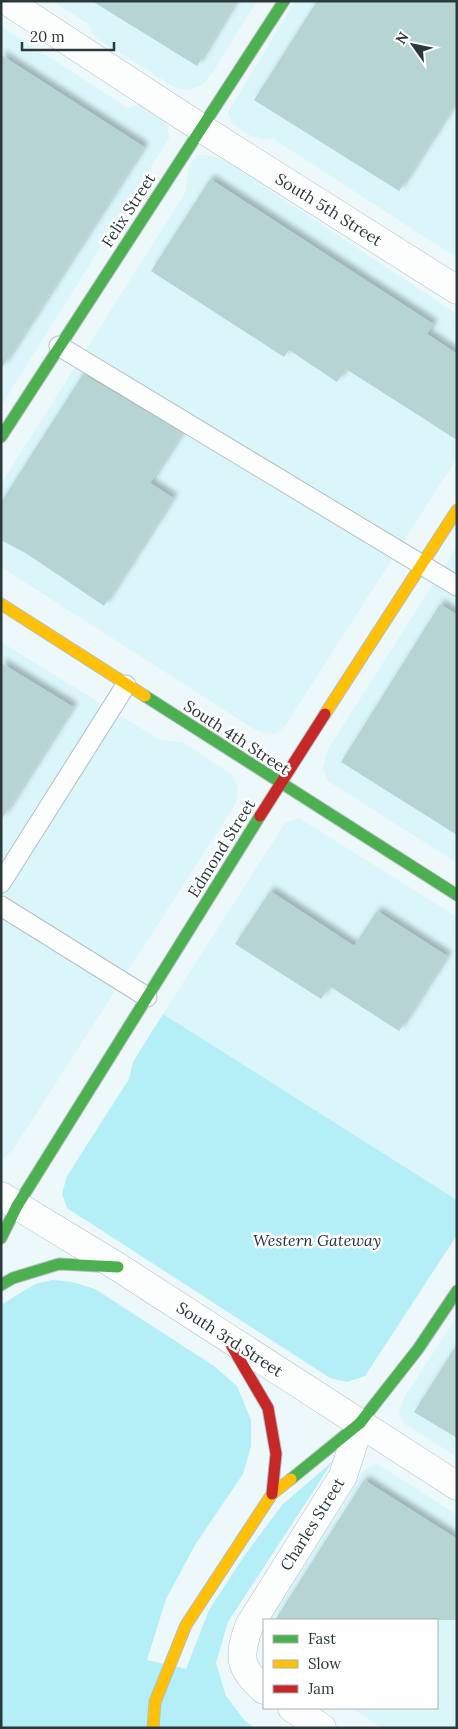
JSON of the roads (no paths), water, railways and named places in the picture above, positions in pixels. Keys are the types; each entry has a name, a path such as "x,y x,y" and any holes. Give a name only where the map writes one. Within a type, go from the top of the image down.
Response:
{"main road":[{"name":"Felix Street","path":"1,437 284,1"},
{"name":"Edmond Street","path":"1,1238 9,1201 147,997 280,784 457,510"},
{"name":"South 4th Street","path":"1,604 280,784 457,895"},
{"path":"1,1285 13,1278 59,1264 118,1267"},
{"name":"Charles Street","path":"360,1423 418,1349 457,1292"},
{"path":"227,1338 268,1408 276,1454 272,1494"},
{"path":"153,1728 155,1702 186,1625 272,1494 360,1423"}],"street":[{"name":"South 5th Street","path":"7,1 201,128 457,290"},
{"name":"South 3rd Street","path":"9,1201 118,1267 457,1486"},
{"name":"Charles Street","path":"263,1689 248,1674 242,1661 242,1646 249,1626 343,1476 360,1423"},
{"path":"294,1709 322,1728"}],"lane":[{"path":"59,346 457,586"},
{"path":"1,883 126,685"},
{"path":"1,906 147,997"}],"park label":[{"name":"Western Gateway","path":"317,1240"}]}
